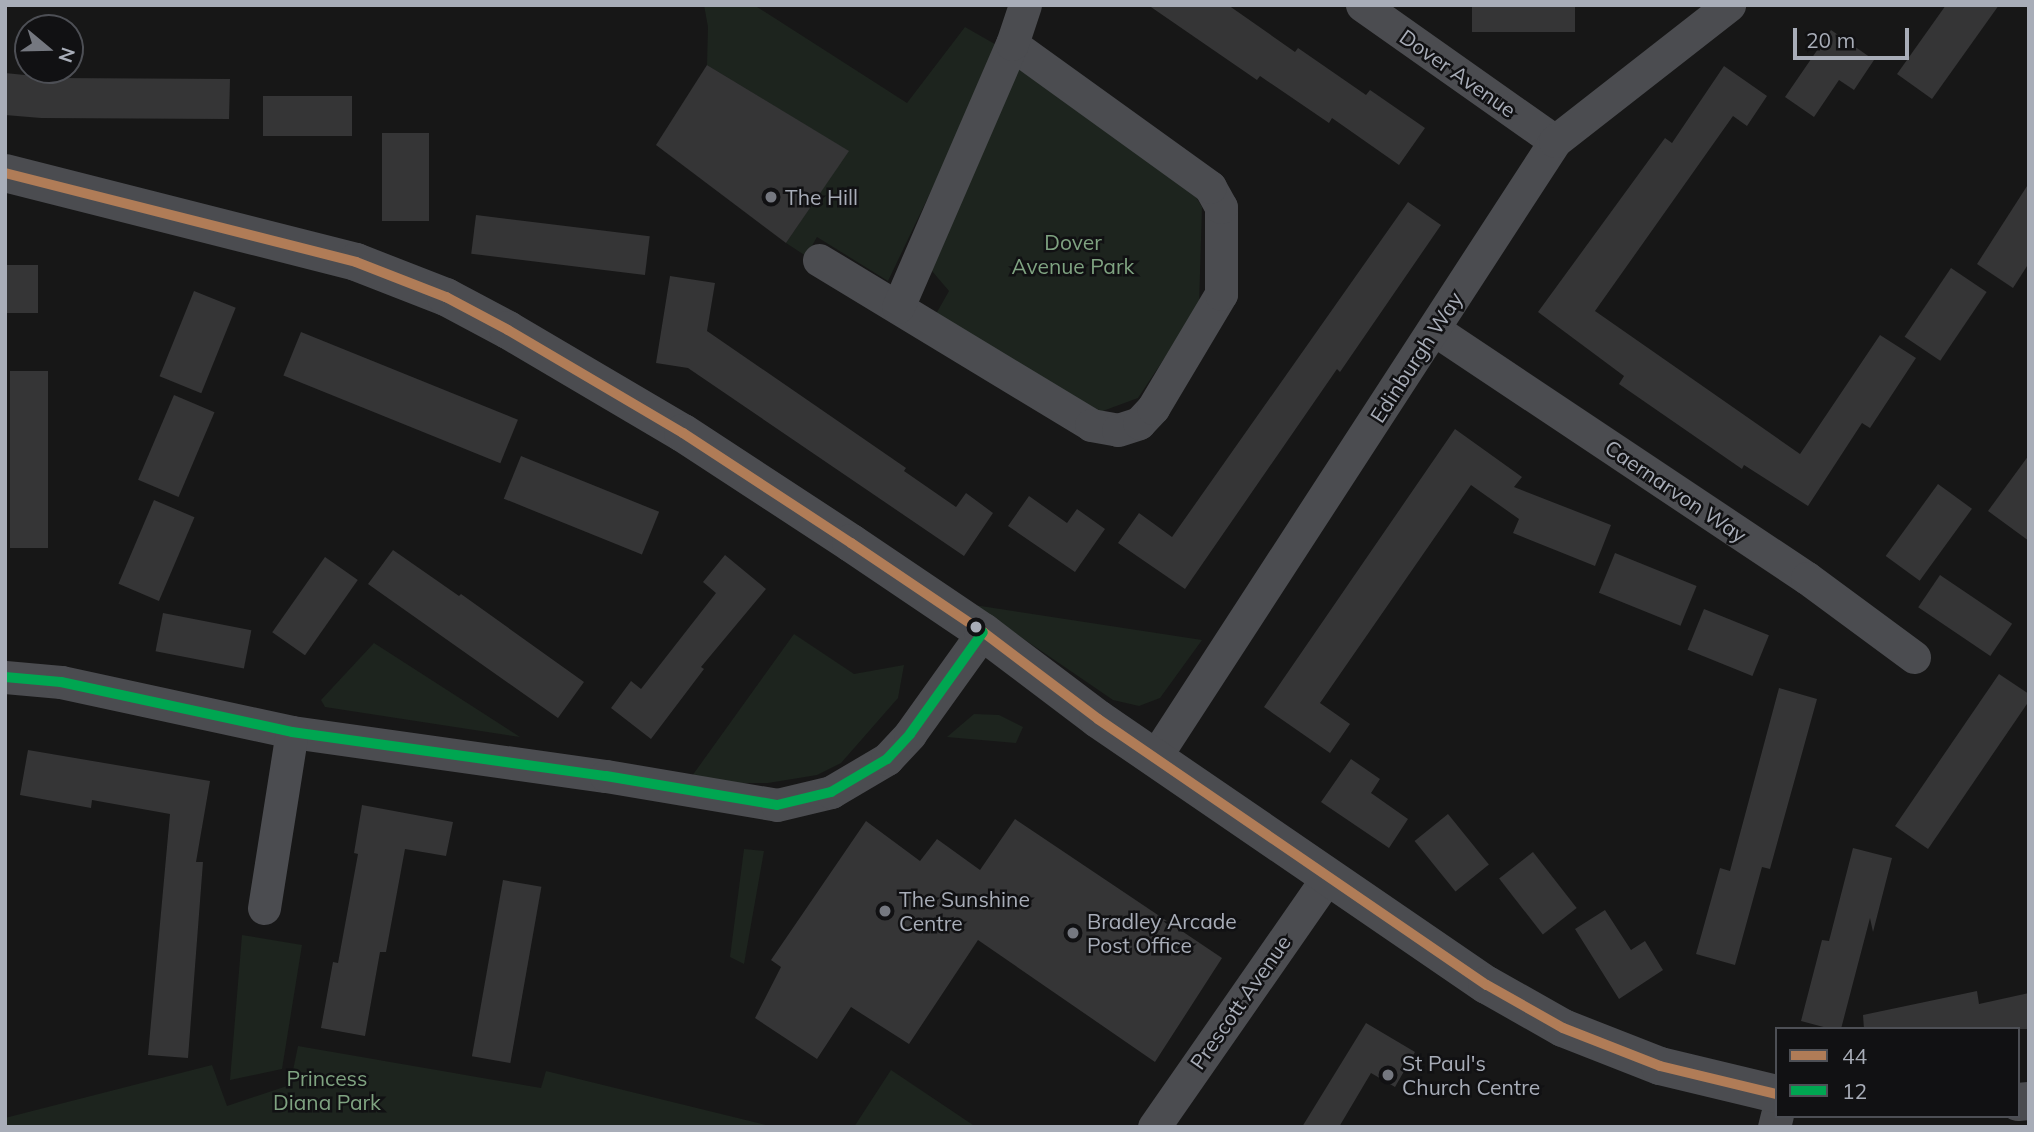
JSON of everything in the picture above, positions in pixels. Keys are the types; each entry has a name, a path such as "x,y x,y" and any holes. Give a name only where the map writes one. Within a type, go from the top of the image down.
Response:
{"street":[{"path":"898,307 1012,44 1025,5"},
{"name":"Dover Avenue","path":"1362,5 1555,141"},
{"name":"Edinburgh Way","path":"1155,757 1435,330 1555,141 1729,5"},
{"path":"819,260 1091,425 1118,430 1139,423 1153,408 1221,294 1221,207 1210,187 1012,44"},
{"path":"5,173 356,262 446,297 588,375 683,433 983,632 1098,719 1487,985 1563,1028 1660,1066 1775,1094"},
{"name":"Caernarvon Way","path":"1435,330 1807,578 1914,657"},
{"path":"5,677 82,686 292,732 606,776 777,805 831,792 887,760 910,734 983,632"},
{"path":"264,908 292,732"},
{"name":"Prescott Avenue","path":"1154,1127 1327,878"}],"green space":[{"path":"704,5 754,5 907,103 965,27 1000,47 888,281 817,237 806,256 786,243 848,151 707,65 708,27"},
{"name":"Dover Avenue Park","path":"1015,62 1192,190 1202,207 1199,306 1138,398 1100,412 936,314 949,291 926,264"},
{"path":"974,605 1202,640 1160,698 1139,706 1113,700"},
{"path":"794,634 854,674 904,665 898,698 841,763 817,775 768,783 728,783 692,776"},
{"path":"374,643 520,737 325,707 321,700"},
{"path":"974,714 999,715 1023,727 1016,743 947,737"},
{"path":"744,849 764,851 744,964 730,957"},
{"path":"242,935 302,945 282,1069 230,1080"},
{"name":"Princess Diana Park","path":"298,1046 541,1088 546,1071 774,1127 5,1127 5,1118 212,1065 227,1106 290,1085"},
{"path":"891,1070 976,1127 854,1127"}],"building":[{"path":"1148,5 1228,5 1295,52 1298,48 1366,95 1370,90 1425,128 1399,165 1332,118 1329,123 1260,76 1257,80"},
{"path":"1472,5 1575,5 1575,32 1472,32"},
{"path":"1946,5 1999,5 1932,99 1897,74"},
{"path":"1831,30 1874,60 1854,90 1839,80 1814,117 1785,97"},
{"name":"The Hill","path":"707,65 849,151 786,243 656,145"},
{"path":"1724,66 1767,96 1747,126 1733,116 1595,311 1800,454 1880,335 1916,358 1870,428 1862,423 1808,506 1744,465 1742,469 1619,384 1624,376 1538,312 1665,138 1672,143"},
{"path":"5,73 14,74 14,84 84,84 84,78 230,79 229,119 41,118 5,115"},
{"path":"263,96 352,96 352,136 263,136"},
{"path":"382,133 429,133 429,221 382,221"},
{"path":"2029,183 2029,263 2013,288 1977,264"},
{"path":"1408,202 1441,225 1340,372 1337,369 1185,589 1118,543 1139,513 1172,537"},
{"path":"476,215 650,236 645,275 471,254"},
{"path":"5,265 38,265 38,313 5,313"},
{"path":"1951,268 1987,292 1940,361 1905,337"},
{"path":"670,276 715,283 707,331 906,468 904,471 956,507 966,493 993,513 964,556 688,368 656,363"},
{"path":"194,291 236,308 201,393 160,376"},
{"path":"301,332 518,420 500,463 283,376"},
{"path":"10,371 48,371 48,548 10,548"},
{"path":"174,395 215,412 179,497 138,480"},
{"path":"1455,429 1522,477 1514,487 1611,525 1595,566 1513,533 1519,519 1471,485 1320,703 1350,724 1330,753 1264,707"},
{"path":"2029,455 2029,541 1988,511"},
{"path":"521,456 659,512 642,554 504,499"},
{"path":"1938,484 1972,509 1920,581 1886,556"},
{"path":"1029,496 1067,523 1077,509 1105,529 1075,572 1008,526"},
{"path":"154,500 195,517 159,601 118,584"},
{"path":"393,550 459,596 461,594 584,682 558,718 368,584"},
{"path":"1615,553 1697,586 1680,626 1599,593"},
{"path":"725,555 766,589 701,667 704,669 651,739 611,708 631,681 641,689 716,593 703,582"},
{"path":"325,557 358,580 305,655 272,632"},
{"path":"1940,575 2012,624 1990,656 1918,607"},
{"path":"1704,609 1769,635 1752,676 1688,650"},
{"path":"163,613 251,630 244,668 156,651"},
{"path":"1999,674 2029,694 2029,701 1928,849 1895,826"},
{"path":"1779,688 1817,699 1770,869 1762,867 1735,965 1696,954 1720,868 1730,871"},
{"path":"28,750 210,781 196,862 203,862 188,1058 148,1055 170,814 92,800 91,808 20,795"},
{"path":"1351,759 1380,779 1371,793 1408,819 1389,848 1321,802"},
{"path":"362,805 453,822 446,856 405,849 386,952 380,952 365,1036 321,1028 333,962 338,963 358,854 354,853"},
{"path":"1448,814 1489,865 1455,892 1415,841"},
{"path":"1015,819 1222,958 1155,1062 978,940 909,1044 851,1007 817,1059 755,1018 781,967 771,960 866,821 920,861 937,839 980,870"},
{"path":"1853,848 1892,858 1873,932 1870,918 1842,1027 1824,1027 1801,1021 1822,940 1829,941"},
{"path":"1533,852 1577,908 1543,934 1499,878"},
{"path":"503,880 541,887 510,1063 472,1056"},
{"path":"1605,910 1631,950 1645,941 1663,970 1619,999 1575,929"},
{"path":"1977,991 1979,1004 2029,993 2029,1029 1864,1027 1863,1015"},
{"name":"St Paul's Church Centre","path":"1366,1023 1415,1052 1395,1087 1371,1073 1339,1127 1302,1127"}],"transit line":[{"name":"44","path":"5,173 356,262 446,297 508,330 683,433 851,543 983,632 1098,719 1487,985 1563,1028 1660,1066 1775,1094"},
{"name":"12","path":"5,677 61,682 292,732 606,776 777,805 831,792 887,759 910,734 983,632"}],"place":[{"name":"The Hill","path":"771,197"},
{"name":"The Sunshine Centre","path":"885,911"},
{"name":"Bradley Arcade Post Office","path":"1073,933"},
{"name":"St Paul's Church Centre","path":"1388,1075"}]}
